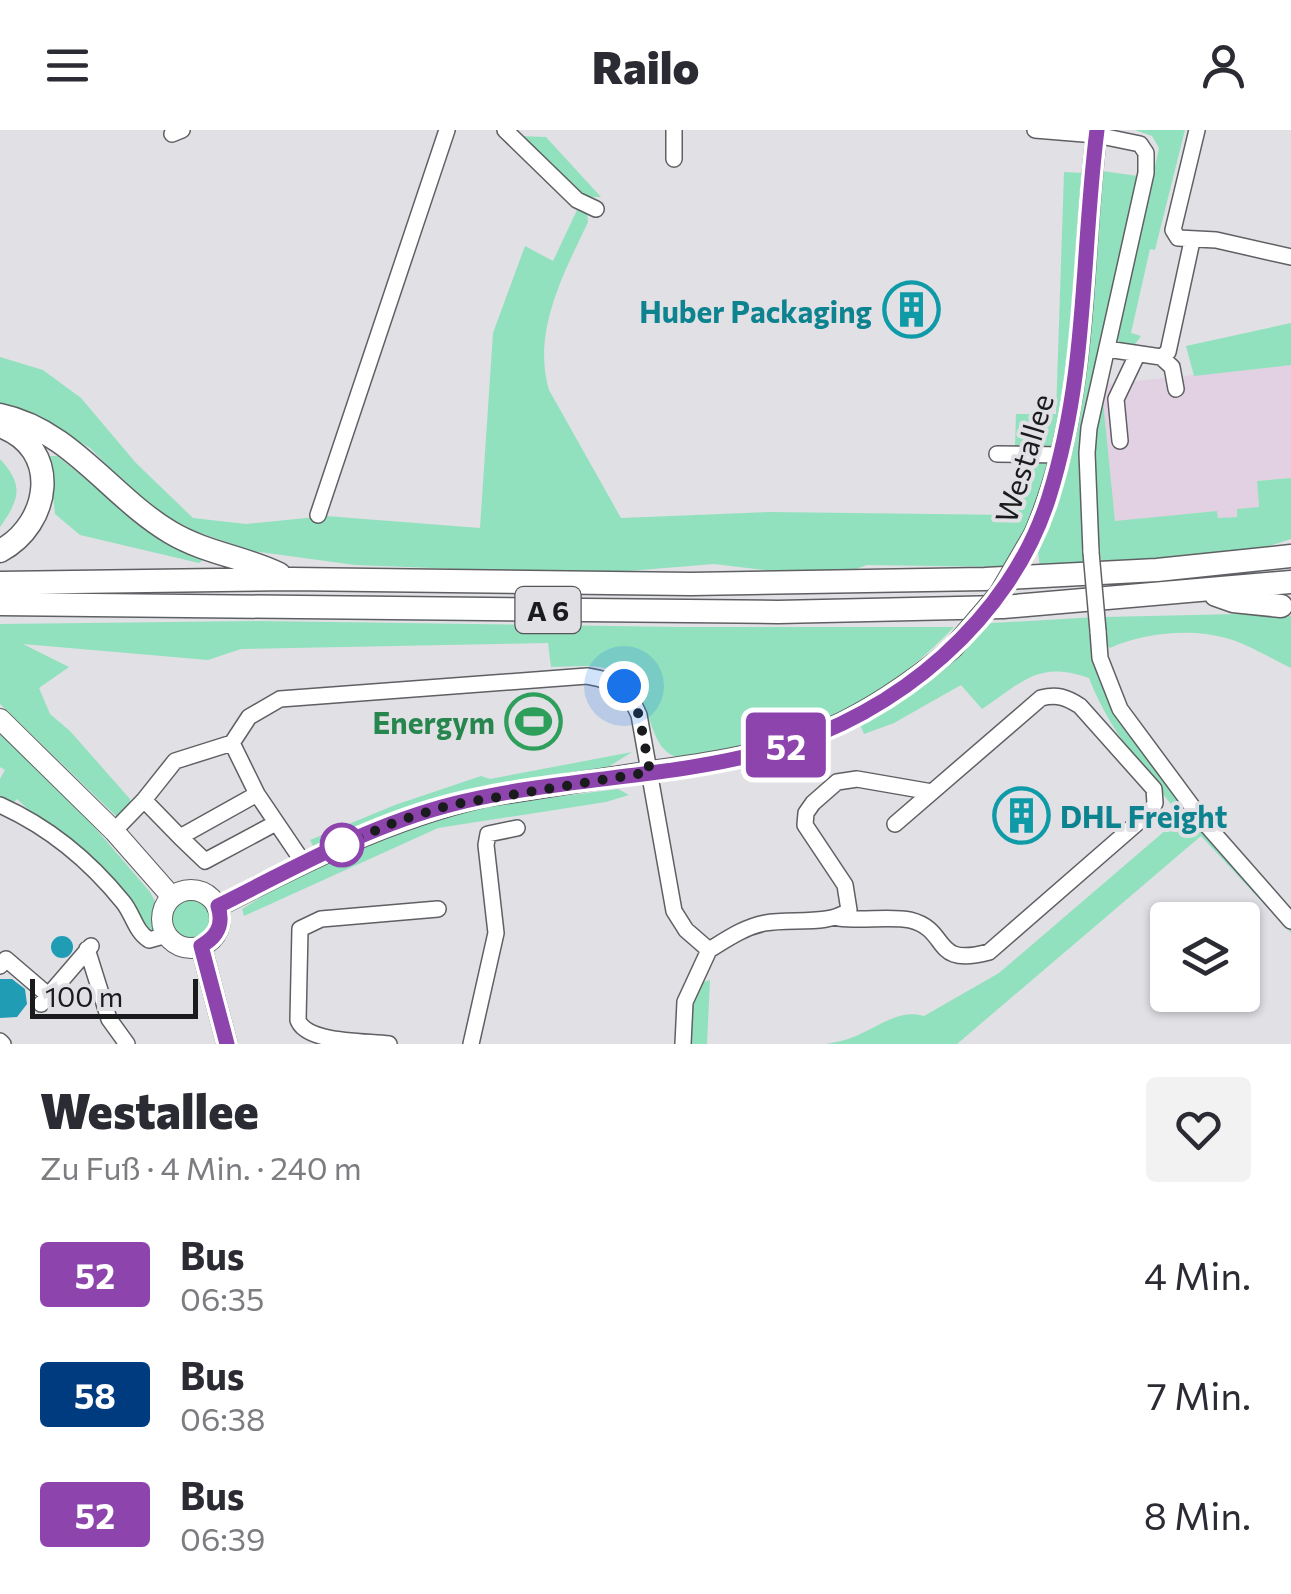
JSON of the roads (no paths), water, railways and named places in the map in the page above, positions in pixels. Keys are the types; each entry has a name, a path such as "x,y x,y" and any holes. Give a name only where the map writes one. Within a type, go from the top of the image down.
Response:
{"highway":[{"path":"0,415 40,428 69,448 128,503 172,534 291,579"},
{"path":"0,426 21,437 30,447 43,478 42,498 32,525 22,537 0,551"},
{"name":"A 6","path":"0,582 291,579 691,584 985,579 1157,570 1291,556"},
{"name":"A 6","path":"0,604 778,612 1003,607 1291,582"},
{"path":"1201,590 1233,601 1286,607"}],"main road":[{"name":"Westallee","path":"218,906 303,862 398,821 450,805 720,762 776,749 828,729 884,698 952,649 999,594 1048,502 1074,400 1082,342 1096,133"},
{"path":"0,719 114,831 172,897"},
{"path":"197,890 207,894 218,906 217,932 201,946 185,948 167,935 162,915 172,897 197,890"},
{"path":"201,946 226,1044"}],"street":[{"path":"318,515 447,130"},
{"path":"505,130 577,200 596,209"},
{"path":"674,130 674,158"},
{"path":"1034,130 1096,133 1140,144 1146,153 1146,173 1089,428 1091,552 1100,658 1120,709 1203,821 1291,921"},
{"path":"1197,130 1173,230 1178,238 1216,240 1291,257"},
{"path":"1160,358 1168,352 1192,241"},
{"path":"1108,349 1160,358 1172,366 1176,388"},
{"path":"1120,442 1116,398 1137,355"},
{"path":"996,454 1061,455"},
{"path":"114,831 175,761 232,743 249,717 280,699 587,676 610,680 624,686 639,715 674,911 686,930 709,950"},
{"path":"683,1044 685,1002 709,950 737,932 793,918 844,914 911,920 926,926 956,958 989,952 1150,812 1155,803 1154,789 1080,706 1058,695 1041,698 895,824"},
{"path":"232,743 256,794 303,862"},
{"path":"844,914 845,885 805,825 806,813 813,803 837,782 856,778 932,792"},
{"path":"180,836 256,794"},
{"path":"144,800 205,861 274,824"},
{"path":"0,805 37,822 64,842 126,905 142,936 149,940 167,935"},
{"path":"471,1044 496,932 488,834 517,828"},
{"path":"389,1044 312,1036 301,1029 300,929 321,919 438,908"},
{"path":"0,966 6,959 44,999 90,947 110,1020 128,1044"}],"water":[{"path":"58,936 66,936 73,947 66,958 58,958 51,951 51,943"},
{"path":"0,979 12,979 25,989 27,1004 17,1017 0,1018"}],"place":[{"name":"Huber Packaging","path":"911,310"},
{"name":"Energym","path":"534,721"},
{"name":"DHL Freight","path":"1021,815"}]}
